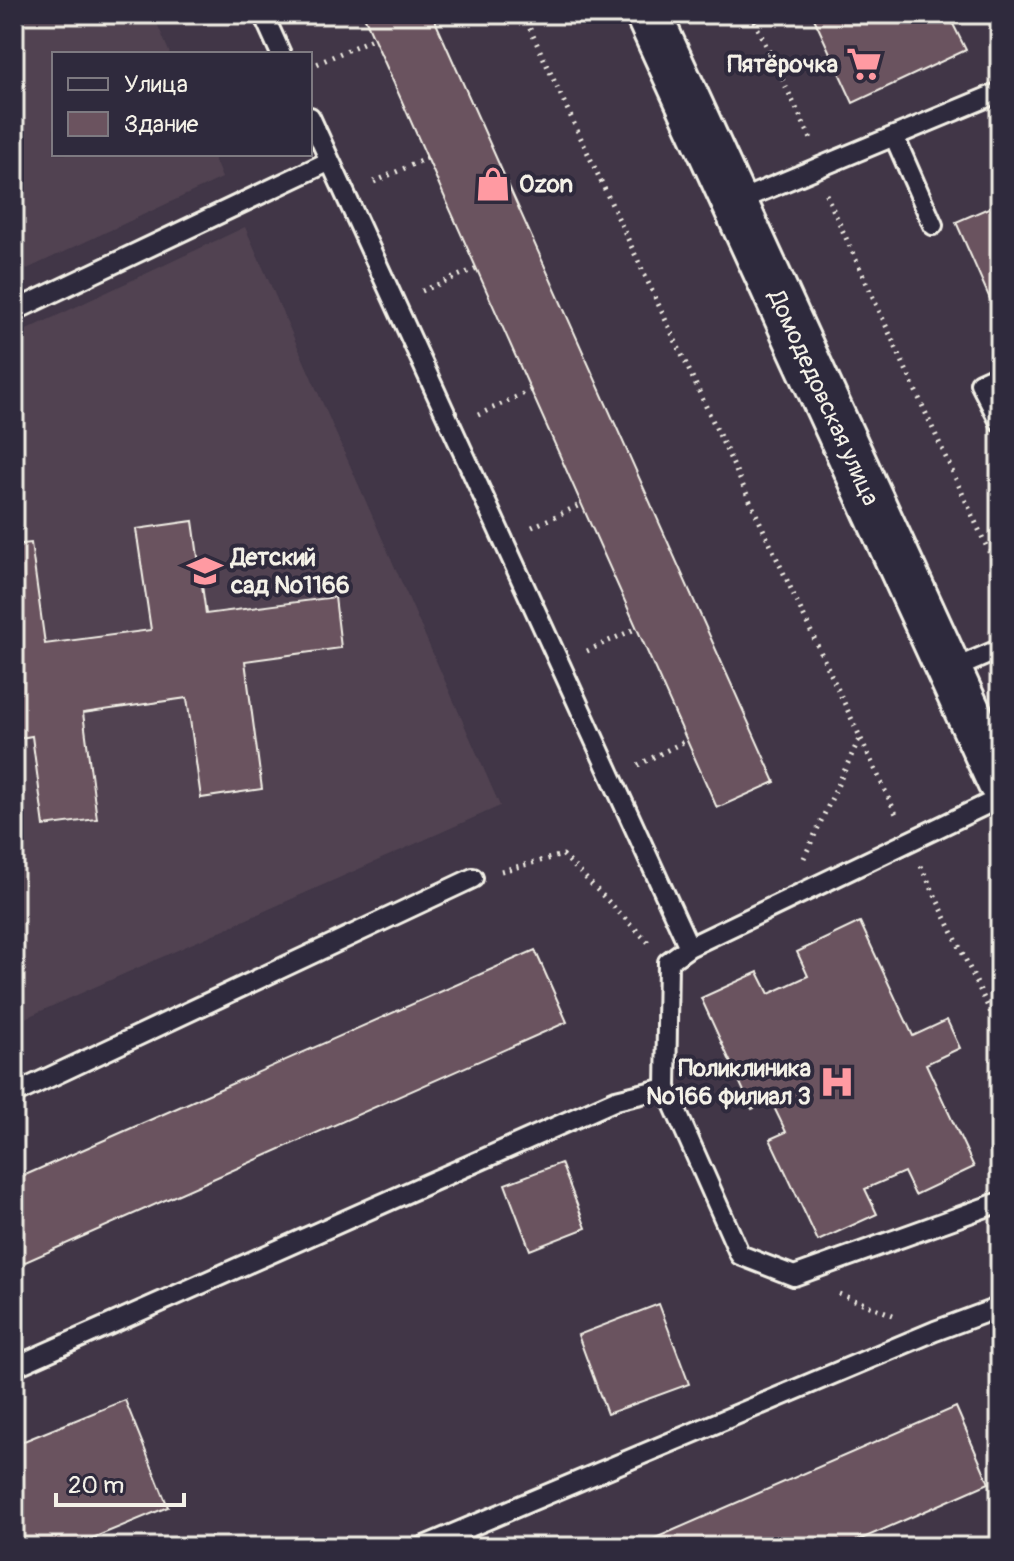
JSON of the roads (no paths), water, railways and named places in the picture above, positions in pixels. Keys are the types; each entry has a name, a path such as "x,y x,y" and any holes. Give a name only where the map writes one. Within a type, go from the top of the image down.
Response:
{"street":[{"name":"Домодедовская улица","path":"648,14 1000,782"}],"lane":[{"path":"263,14 280,52"},
{"path":"733,203 1000,92"},
{"path":"312,121 689,947"},
{"path":"894,136 933,225"},
{"path":"14,311 330,161"},
{"path":"1000,374 980,383 1000,422"},
{"path":"949,671 1000,649"},
{"path":"1000,798 689,947 668,962 666,1088 740,1255 794,1276 1000,1202"},
{"path":"14,1094 473,878"},
{"path":"14,1367 616,1100 666,1088"},
{"path":"422,1547 935,1331 1000,1307"}],"place":[{"name":"Пятёрочка","path":"864,64"},
{"name":"Ozon","path":"493,184"},
{"name":"Детский сад №1166","path":"205,571"},
{"name":"Поликлиника №166 филиал 3","path":"837,1082"}]}
